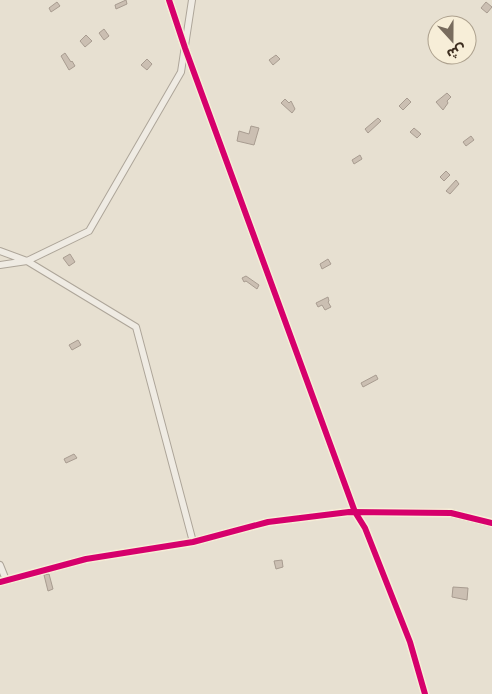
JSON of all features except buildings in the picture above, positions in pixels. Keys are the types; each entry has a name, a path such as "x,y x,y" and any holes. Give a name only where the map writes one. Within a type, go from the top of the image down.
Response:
{"street":[{"path":"169,0 184,48 355,512 365,528 410,642 425,694"},
{"path":"0,265 27,261 89,232 181,72 192,0"},
{"path":"0,251 27,261 136,327 194,542"},
{"path":"0,565 3,581 86,559 194,542 268,522 349,512 450,513 492,523"}],"cycle path":[{"path":"169,0 355,512 365,528 410,642 425,694"},
{"path":"0,582 86,559 193,542 268,522 349,512 451,513 492,523"}]}
